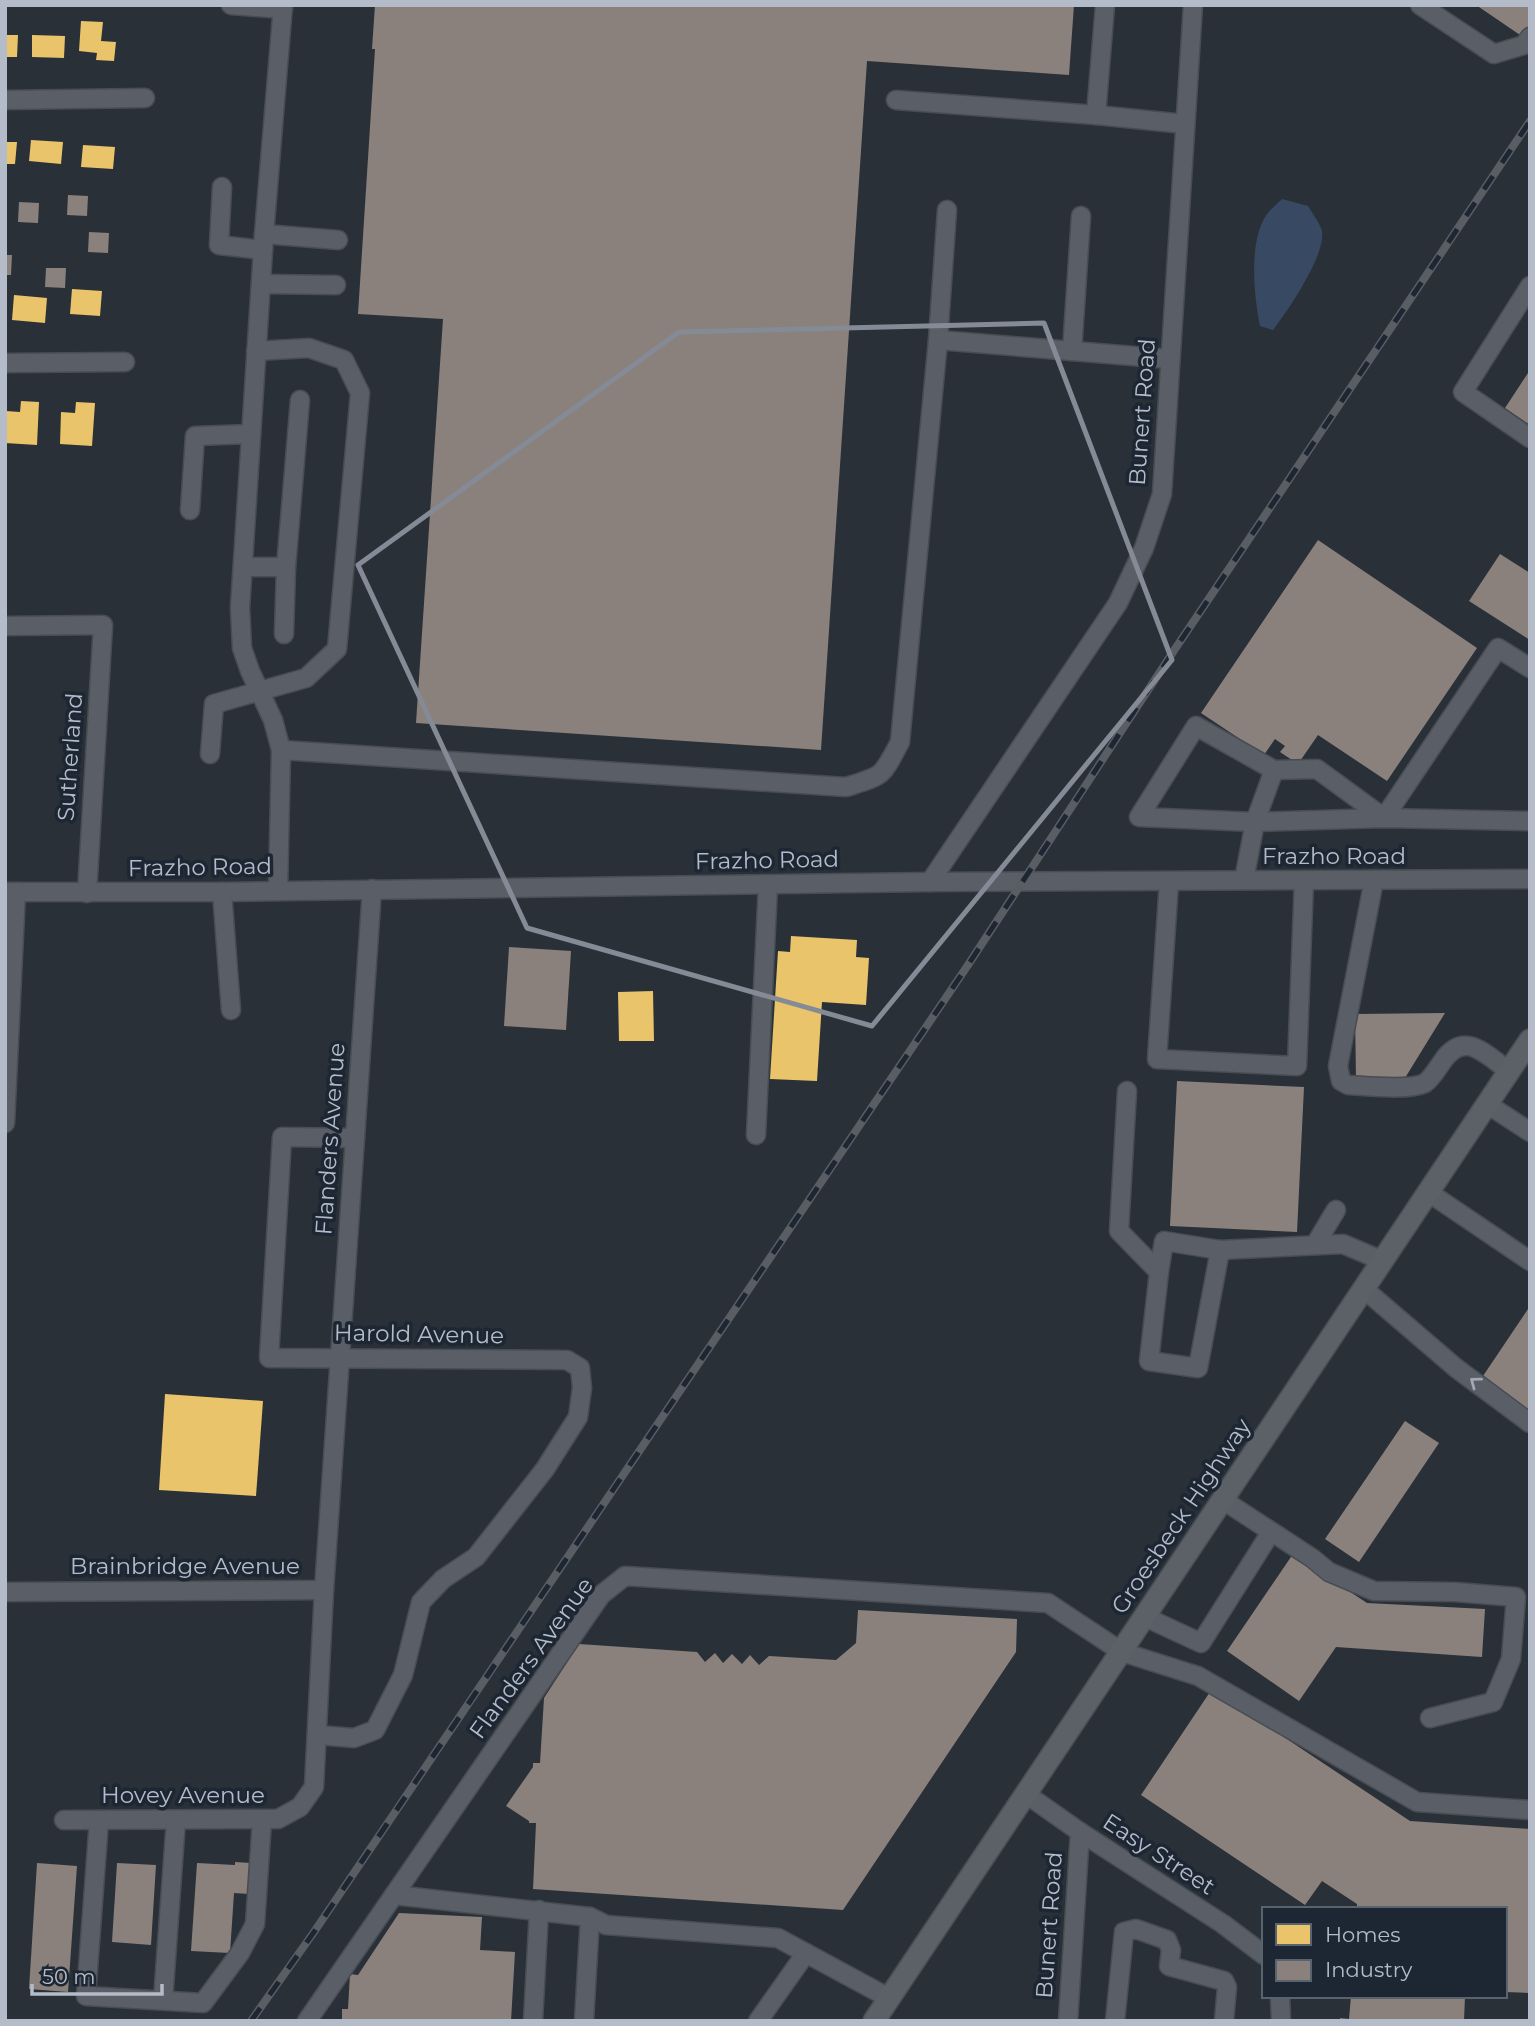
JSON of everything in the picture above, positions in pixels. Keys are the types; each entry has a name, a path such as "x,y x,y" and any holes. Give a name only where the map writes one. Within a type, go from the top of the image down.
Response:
{"main road":[{"name":"Groesbeck Highway","path":"874,2021 1530,1040"}],"street":[{"path":"231,5 283,7 256,351 240,608 242,648 274,720 281,750 278,891"},
{"path":"1096,115 1105,5"},
{"name":"Bunert Road","path":"930,882 1118,603 1135,570 1162,494 1193,5"},
{"path":"1420,5 1494,54 1524,45 1530,37"},
{"path":"5,100 145,98"},
{"path":"895,100 1185,124"},
{"path":"222,187 219,245 338,240"},
{"path":"281,750 846,787 880,776 900,742 938,340 947,210"},
{"path":"1072,351 1081,216"},
{"path":"261,284 336,285"},
{"path":"1530,286 1464,392 1530,438"},
{"path":"938,340 1170,359"},
{"path":"210,754 215,704 306,678 337,649 360,393 344,360 309,348 256,351"},
{"path":"5,363 125,362"},
{"path":"284,634 286,567 300,400"},
{"path":"190,510 195,436 251,434"},
{"path":"243,567 286,567"},
{"name":"Sutherland","path":"5,626 103,625 86,893"},
{"path":"1384,818 1498,648 1530,668"},
{"path":"1384,818 1317,769 1274,770 1196,726 1139,817 1255,822 1384,818 1530,821"},
{"path":"1244,880 1255,822 1274,770"},
{"path":"1169,882 1157,1059 1297,1066 1304,880"},
{"path":"1374,880 1338,1066 1341,1081 1348,1085 1413,1086 1424,1083 1432,1077 1450,1049 1462,1045 1472,1045 1509,1071"},
{"name":"Frazho Road","path":"11,892 222,892 930,882 1530,880"},
{"path":"755,1135 768,885"},
{"name":"Flanders Avenue","path":"300,1807 314,1787 324,1590 372,889"},
{"path":"5,1123 10,1015 11,892"},
{"path":"222,892 231,1010"},
{"path":"1127,1091 1119,1231 1159,1272"},
{"path":"1487,1104 1530,1132"},
{"name":"Harold Avenue","path":"318,1735 354,1738 375,1730 403,1675 421,1602 443,1579 476,1557 545,1469 578,1417 582,1388 580,1368 568,1360 270,1358 282,1136 355,1138"},
{"path":"1428,1192 1529,1260"},
{"path":"1315,1245 1336,1210"},
{"path":"1220,1250 1198,1368 1149,1361 1164,1241 1220,1250 1343,1244 1382,1261"},
{"path":"1364,1289 1456,1368 1530,1423"},
{"path":"1223,1500 1329,1572 1374,1591 1455,1592 1516,1597 1511,1659 1493,1702 1430,1718"},
{"path":"1145,1617 1201,1643 1272,1532"},
{"name":"Flanders Avenue","path":"307,2021 601,1595 625,1576 1048,1603 1122,1651 1198,1676 1417,1802 1530,1810"},
{"name":"Brainbridge Avenue","path":"5,1592 324,1590"},
{"name":"Easy Street","path":"1026,1794 1223,1924 1262,1953"},
{"name":"Hovey Avenue","path":"64,1819 262,1820 278,1819 300,1807"},
{"path":"99,1820 86,1996 203,2003 240,1953 255,1924 262,1820"},
{"path":"163,2000 176,1820"},
{"name":"Bunert Road","path":"1068,2021 1080,1832"},
{"path":"394,1895 590,1917 606,1925 778,1938 889,1998"},
{"path":"533,2021 539,1910"},
{"path":"584,2021 590,1917"},
{"path":"1115,2021 1124,1932 1136,1929 1167,1940 1171,1950 1169,1966 1224,1981 1227,1987 1224,2021"},
{"path":"758,2021 806,1953"},
{"path":"1280,1998 1281,2021"}],"highlighted area":[{"path":"1044,323 1172,660 872,1026 527,928 358,565 679,332"}],"water":[{"path":"1282,199 1308,206 1321,228 1322,241 1304,283 1273,330 1260,326 1256,300 1255,253 1261,225 1267,214"}],"building: Homes":[{"path":"81,21 103,22 101,41 116,42 114,61 96,60 97,53 79,51"},
{"path":"5,35 18,35 17,57 5,57"},
{"path":"32,35 65,36 64,58 32,57"},
{"path":"31,140 63,142 61,164 29,161"},
{"path":"5,142 17,142 15,164 5,164"},
{"path":"83,145 115,147 113,169 81,167"},
{"path":"72,289 102,291 100,316 70,314"},
{"path":"14,295 47,298 45,323 12,320"},
{"path":"21,401 39,402 37,445 5,443 6,411 20,412"},
{"path":"76,402 95,403 92,446 60,444 61,412 75,413"},
{"path":"791,936 857,940 856,957 869,958 866,1005 822,1002 817,1081 770,1079 778,951 790,952"},
{"path":"653,991 654,1041 619,1041 618,992"},
{"path":"165,1394 263,1401 256,1496 159,1490"}],"building: Industry":[{"path":"375,5 1074,5 1069,75 867,61 821,750 416,723 443,319 358,314 375,49 372,49"},
{"path":"1476,5 1530,5 1530,27 1523,37"},
{"path":"68,195 88,196 87,216 67,215"},
{"path":"19,202 39,203 38,223 18,222"},
{"path":"89,232 109,233 108,253 88,252"},
{"path":"5,255 12,255 11,275 5,275"},
{"path":"46,268 66,268 65,288 45,287"},
{"path":"1530,370 1530,425 1505,408"},
{"path":"1318,540 1477,648 1387,781 1318,735 1298,764 1280,752 1285,746 1275,739 1264,755 1201,713"},
{"path":"1500,554 1530,573 1530,640 1469,601"},
{"path":"509,947 571,951 566,1030 504,1026"},
{"path":"1445,1013 1405,1078 1356,1079 1355,1014"},
{"path":"1177,1081 1304,1087 1297,1232 1170,1226"},
{"path":"1530,1306 1530,1412 1481,1379"},
{"path":"1405,1421 1439,1443 1359,1562 1325,1539"},
{"path":"1293,1554 1367,1603 1485,1609 1482,1657 1336,1647 1299,1701 1227,1651"},
{"path":"858,1610 1017,1619 1016,1652 843,1910 533,1889 536,1823 529,1823 506,1806 533,1767 533,1763 540,1763 544,1698 579,1644 697,1652 705,1662 715,1653 723,1663 732,1654 742,1664 750,1655 759,1665 769,1656 836,1660 856,1643"},
{"path":"1212,1689 1410,1821 1530,1829 1530,1993 1507,1992 1507,1907 1357,1907 1357,1904 1322,1881 1305,1905 1141,1795"},
{"path":"235,1862 251,1863 249,1894 234,1893 230,1953 191,1951 197,1863 235,1865"},
{"path":"37,1863 77,1866 68,1992 29,1989"},
{"path":"117,1863 156,1865 151,1945 112,1942"},
{"path":"399,1913 482,1917 480,1950 515,1952 511,2021 342,2021 342,2009 348,2009 350,1974 358,1975"},
{"path":"1351,1998 1465,1998 1464,2021 1340,2021 1340,2018 1349,2019"}],"railway":[{"path":"251,2021 314,1932 968,965 1173,652 1530,121"}]}
